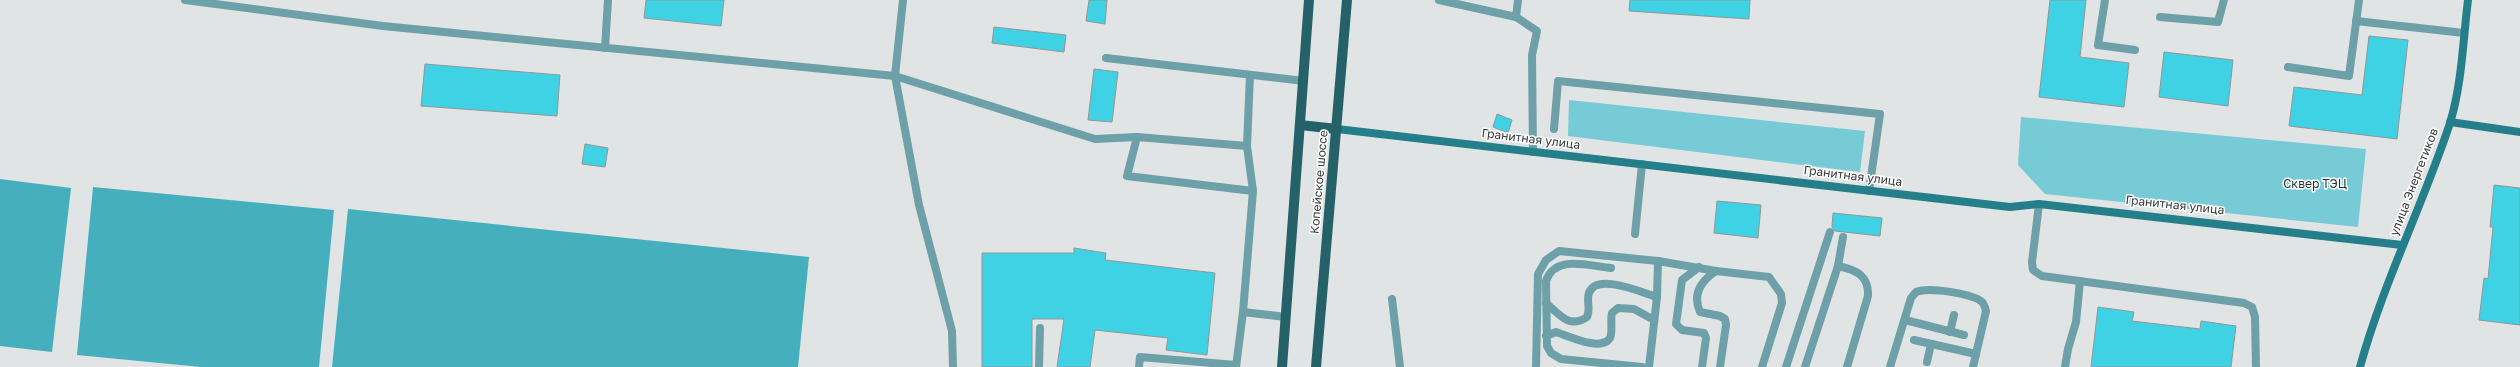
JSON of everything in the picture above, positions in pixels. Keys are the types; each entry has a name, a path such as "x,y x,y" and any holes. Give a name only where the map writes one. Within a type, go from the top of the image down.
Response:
{"main road":[{"name":"Копейское шоссе","path":"1282,367 1309,0"},
{"name":"Копейское шоссе","path":"1316,367 1347,0"},
{"name":"Гранитная улица","path":"1300,125 1337,129"}],"street":[{"name":"улица Энергетиков","path":"2360,367 2402,245 2450,122 2457,94 2468,0"},
{"path":"2450,122 2520,132"},
{"name":"Гранитная улица","path":"1337,129 2010,207 2039,204 2402,245"}],"lane":[{"path":"185,0 383,26 895,76 1094,139 1138,137 1248,146"},
{"path":"605,48 608,0"},
{"path":"903,0 895,76 919,205 952,331 953,367"},
{"path":"1439,0 1516,17 1537,31 1532,55 1533,152"},
{"path":"1516,17 1518,0"},
{"path":"2105,0 2098,45 2135,50"},
{"path":"2160,17 2218,22 2224,0"},
{"path":"2288,67 2349,76 2359,0"},
{"path":"2356,21 2464,33"},
{"path":"1106,58 1304,81"},
{"path":"1139,367 1140,357 1236,366 1243,312 1253,190 1248,146 1250,75"},
{"path":"1554,130 1558,81 1880,114 1869,191"},
{"path":"1138,137 1128,176 1253,190"},
{"path":"1636,234 1642,164"},
{"path":"2039,204 2032,262 2033,270 2042,276 2244,303 2252,307 2255,317 2256,367"},
{"path":"1786,367 1830,232"},
{"path":"1805,367 1838,266 1843,236"},
{"path":"1536,367 1538,274 1546,260 1560,251 1658,260 1716,271 1769,277 1781,294 1782,303 1762,367"},
{"path":"1650,367 1657,297 1658,260"},
{"path":"1611,268 1569,263 1558,266 1549,272 1546,303 1546,336 1551,353 1561,359 1642,367"},
{"path":"1838,266 1857,272 1865,278 1868,286 1868,296 1847,367"},
{"path":"1699,267 1682,280 1676,324 1682,330 1704,333 1706,338 1702,367"},
{"path":"1716,271 1704,279 1698,287 1698,306 1700,312 1720,316 1725,319 1726,325 1720,367"},
{"path":"2065,367 2068,349 2076,322 2080,281"},
{"path":"1546,303 1567,321 1574,323 1587,316 1590,310 1588,294 1592,287 1600,283 1617,284 1657,297"},
{"path":"1890,367 1911,298 1916,292 1924,289 1981,301 1986,311 1973,367"},
{"path":"1392,299 1400,367"},
{"path":"1546,336 1556,332 1596,345 1605,342 1611,337 1612,313 1618,308 1634,309 1654,320"},
{"path":"1243,312 1286,317"},
{"path":"1950,332 1954,315"},
{"path":"1905,320 1964,335"},
{"path":"1039,367 1040,328"},
{"path":"1914,340 1976,354"},
{"path":"1927,362 1931,344"}],"green space":[{"path":"1569,100 1865,131 1860,172 1568,136"},
{"name":"Сквер ТЭЦ","path":"2021,117 2366,149 2358,227 2045,194 2018,165"}],"shaded area":[{"path":"0,179 71,188 52,352 0,346"},
{"path":"93,187 334,210 319,367 201,367 77,355"},
{"path":"348,209 809,257 798,367 332,367"}],"building":[{"path":"646,0 724,0 721,26 644,18"},
{"path":"1089,0 1107,0 1105,24 1086,21"},
{"path":"1630,0 1750,0 1749,19 1629,11"},
{"path":"2050,0 2086,0 2080,57 2129,63 2124,107 2039,97"},
{"path":"994,27 1066,35 1064,52 992,43"},
{"path":"2369,36 2408,40 2397,139 2289,126 2294,87 2362,95"},
{"path":"2164,52 2233,60 2228,106 2159,97"},
{"path":"425,64 560,75 557,116 421,106"},
{"path":"1094,69 1118,72 1112,122 1088,120"},
{"path":"1497,114 1512,120 1508,133 1493,127"},
{"path":"585,144 608,148 605,167 582,164"},
{"path":"2494,185 2520,188 2520,325 2479,320 2484,278 2488,279 2493,227 2490,227"},
{"path":"1717,201 1761,205 1758,238 1714,233"},
{"path":"1833,213 1882,218 1880,236 1835,231 1832,227"},
{"path":"1074,248 1106,253 1105,260 1215,273 1207,355 1166,350 1168,338 1095,330 1090,367 1057,367 1064,319 1032,319 1032,367 982,367 982,253 1074,253"},
{"path":"2098,307 2134,312 2132,321 2200,329 2201,321 2236,326 2231,367 2091,367"}]}
